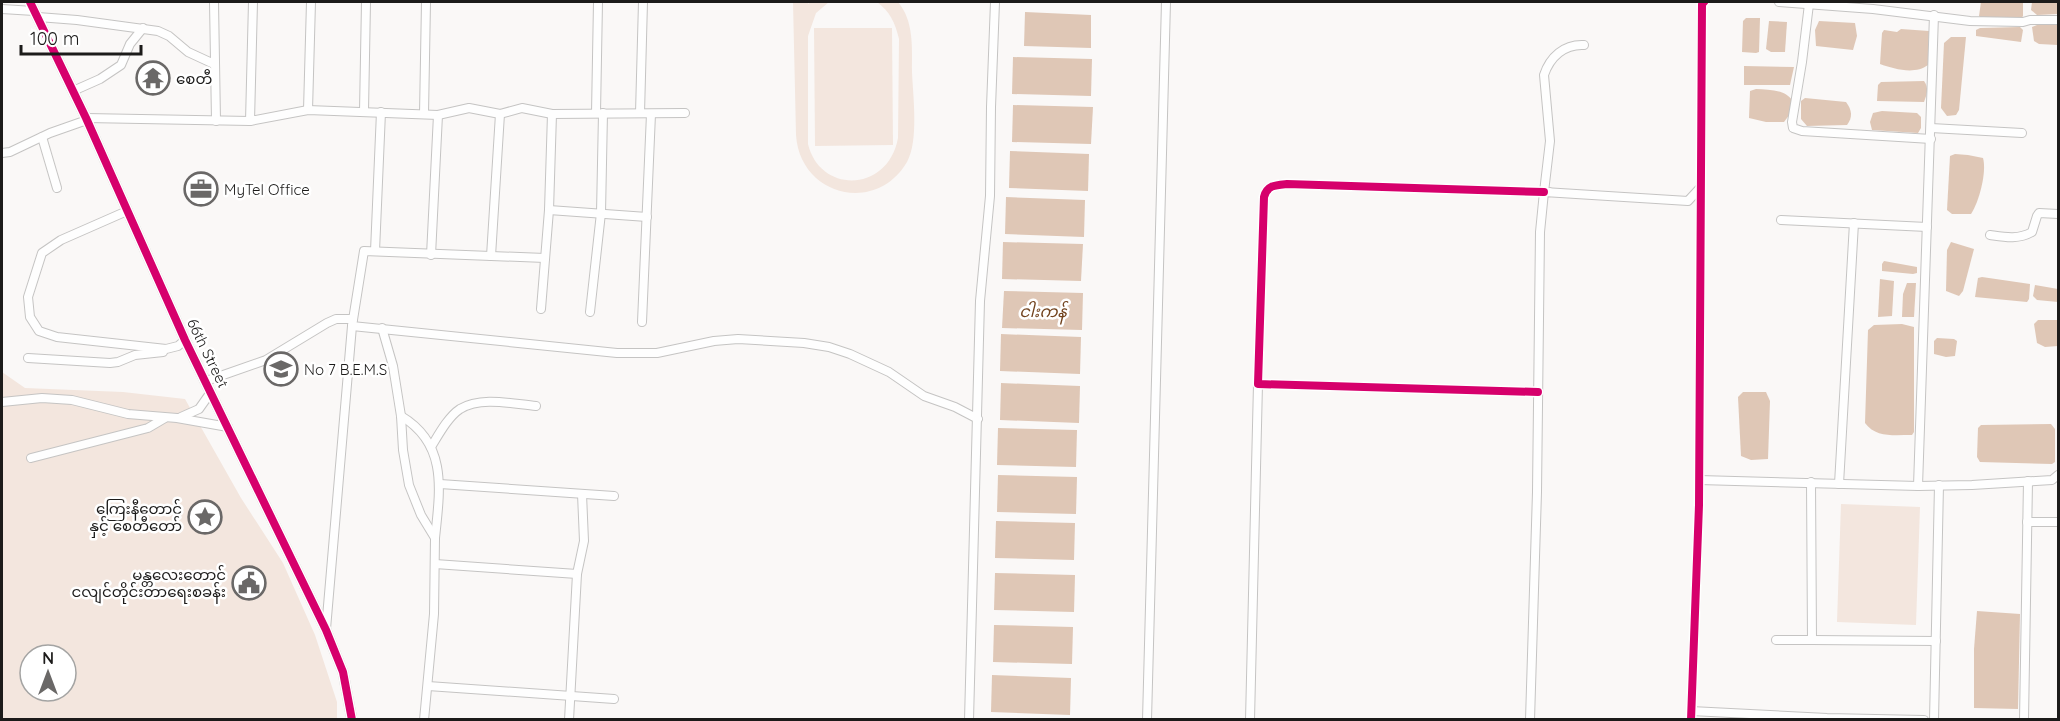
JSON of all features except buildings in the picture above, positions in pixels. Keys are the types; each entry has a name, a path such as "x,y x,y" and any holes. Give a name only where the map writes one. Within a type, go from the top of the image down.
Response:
{"street":[{"path":"214,2 216,121"},
{"path":"250,121 253,2"},
{"path":"308,110 311,2"},
{"path":"364,111 366,2"},
{"path":"424,114 426,2"},
{"path":"590,312 601,213 598,2"},
{"path":"640,113 643,2"},
{"path":"969,720 980,301 990,196 995,2"},
{"path":"1147,720 1166,2"},
{"path":"1704,2 1702,4 1700,188 1699,480 1691,715 1924,720"},
{"path":"1779,2 1934,15 1970,21 2058,20"},
{"path":"1809,4 1793,128 1802,132 1931,139"},
{"path":"2,9 34,10 63,18 143,28 164,33 188,52 214,64"},
{"name":"66th Street","path":"34,10 87,119 185,340 326,630 343,672 352,720"},
{"path":"1918,486 1934,15"},
{"path":"72,91 100,79 121,65 130,44 143,28"},
{"path":"1530,720 1537,492 1540,232 1550,141 1544,75 1548,65 1561,51 1569,46 1584,45"},
{"path":"2,153 87,119 250,121 308,110 438,115 469,108 501,114 522,108 552,114 685,113"},
{"path":"375,251 381,112"},
{"path":"491,256 501,114"},
{"path":"541,309 549,210 552,114"},
{"path":"642,322 651,114"},
{"path":"431,255 438,115"},
{"path":"1931,128 2022,133"},
{"path":"42,137 57,188"},
{"path":"1250,720 1258,384 1266,191 1272,186 1287,184 1544,192 1688,201 1700,188"},
{"path":"549,210 647,217"},
{"path":"127,211 61,240 42,253 28,297 30,318 39,331 57,337 166,349"},
{"path":"1990,235 2018,237 2027,235 2032,232 2039,213 2058,214"},
{"path":"1781,220 1927,227"},
{"path":"1839,484 1854,223"},
{"path":"326,630 353,322 364,251 545,258"},
{"path":"206,381 266,360 327,322 336,320 382,328 628,353 657,353 714,341 738,339 804,343 850,354 889,372 924,396 955,407 978,419"},
{"path":"382,328 393,366 409,485 417,506 435,537"},
{"path":"28,358 118,363 135,355 159,353 178,346 185,340"},
{"path":"1258,384 1538,392"},
{"path":"177,418 199,409 211,392"},
{"path":"2,402 42,398 72,400 128,414 177,418 228,427"},
{"path":"432,447 446,423 460,409 480,402 536,406"},
{"path":"401,416 415,424 432,447 441,484 435,537 434,614 424,720"},
{"path":"31,458 148,428 165,418"},
{"path":"1699,480 1939,486 2052,480 2058,476"},
{"path":"2024,720 2028,481"},
{"path":"1811,482 1812,640"},
{"path":"441,484 614,496"},
{"path":"1934,720 1939,486"},
{"path":"569,720 577,574 584,534 582,494"},
{"path":"2027,522 2058,522"},
{"path":"435,564 577,574"},
{"path":"1776,640 1936,640"},
{"path":"428,686 614,699"}],"shaded area":[{"path":"793,2 808,2 808,4 810,2 829,2 816,13 808,36 808,144 815,160 826,172 839,179 854,180 868,177 881,169 892,156 898,138 899,39 891,18 877,2 898,2 907,17 912,44 913,142 907,162 893,179 877,189 859,193 841,191 825,184 811,172 801,156 796,135"},
{"path":"814,28 892,28 893,145 815,146"},
{"path":"2,372 25,388 123,392 185,399 241,498 283,563 315,635 337,702 337,719 2,719"},
{"path":"1841,504 1920,507 1916,625 1837,622"}],"water":[{"path":"1981,2 2023,2 2023,16 2021,19 1982,19 1979,16"},
{"path":"2032,2 2058,2 2058,14 2037,15 2031,10"},
{"path":"1025,12 1091,15 1091,48 1024,46"},
{"path":"1746,18 1760,18 1759,52 1756,53 1742,52 1743,21"},
{"path":"1769,21 1787,22 1785,52 1771,52 1766,49"},
{"path":"1819,21 1855,23 1857,36 1853,50 1816,46 1815,30"},
{"path":"2058,25 2058,45 2039,44 2034,41 2032,27"},
{"path":"2020,27 2023,30 2021,42 1976,36 1976,30 1980,28"},
{"path":"1901,29 1929,31 1928,65 1911,70 1880,64 1882,33 1884,30 1897,32"},
{"path":"1951,37 1966,37 1959,110 1956,115 1947,116 1941,108 1944,43"},
{"path":"1013,57 1092,59 1091,96 1012,94"},
{"path":"1744,66 1794,67 1790,85 1744,85"},
{"path":"1924,81 1927,91 1924,102 1877,101 1878,85 1881,82"},
{"path":"1771,90 1789,96 1792,100 1790,114 1784,122 1766,122 1749,118 1750,91"},
{"path":"1805,98 1846,102 1851,114 1849,122 1847,125 1807,126 1801,119 1801,101"},
{"path":"1013,105 1093,107 1091,144 1012,142"},
{"path":"1882,111 1917,113 1921,117 1921,128 1918,133 1872,130 1870,122 1873,113"},
{"path":"1010,151 1089,154 1088,191 1009,188"},
{"path":"1955,154 1983,158 1982,187 1971,214 1952,214 1947,210 1950,156"},
{"path":"1006,197 1085,200 1084,237 1005,234"},
{"name":"ငါးကန်","path":"1003,242 1083,244 1081,281 1002,279"},
{"path":"1951,242 1974,249 1963,291 1959,296 1946,291 1947,250"},
{"path":"1884,261 1917,267 1917,273 1882,271"},
{"path":"1978,278 2030,284 2029,299 2027,302 1975,297"},
{"path":"1880,279 1894,281 1892,316 1878,317"},
{"path":"1907,283 1916,283 1914,317 1902,317 1903,294"},
{"path":"2035,285 2058,289 2058,302 2037,300 2033,296"},
{"name":"ငါးကန်","path":"1004,291 1083,293 1082,330 1002,328"},
{"path":"2038,320 2058,320 2058,346 2045,347 2037,343 2034,324"},
{"path":"1902,324 1914,327 1914,432 1912,435 1886,435 1874,431 1865,423 1868,330 1874,325"},
{"name":"ငါးကန်","path":"1001,334 1081,337 1080,374 1000,371"},
{"path":"1937,338 1957,341 1955,356 1946,357 1934,354 1934,341"},
{"path":"1001,383 1080,386 1079,423 1000,420"},
{"path":"1743,392 1766,392 1770,401 1768,459 1751,460 1741,456 1738,397"},
{"path":"2051,424 2055,429 2055,462 2052,464 1980,462 1977,457 1978,428 1981,425"},
{"path":"998,428 1077,430 1076,467 997,465"},
{"path":"998,475 1077,477 1076,514 997,512"},
{"path":"996,521 1075,523 1074,560 995,558"},
{"path":"995,573 1075,575 1074,612 994,610"},
{"path":"1977,611 2020,614 2018,709 1974,708 1974,649"},
{"path":"994,625 1073,627 1072,664 993,662"},
{"path":"992,675 1071,678 1070,715 991,712"}],"cycle path":[{"path":"30,2 86,118 185,340 326,630 343,672 352,720"},
{"path":"1691,720 1699,505 1702,4 1704,2"},
{"path":"1538,392 1258,384 1264,197 1270,188 1287,184 1544,192"}],"place":[{"name":"စေတီ","path":"153,78"},
{"name":"MyTel Office","path":"201,189"},
{"name":"No 7 B.E.M.S","path":"281,369"},
{"name":"ကြေးနီတောင် နှင့် စေတီတော်","path":"205,517"},
{"name":"မန္တလေးတောင် ငလျင်တိုင်းတာရေးစခန်း","path":"249,583"}]}
